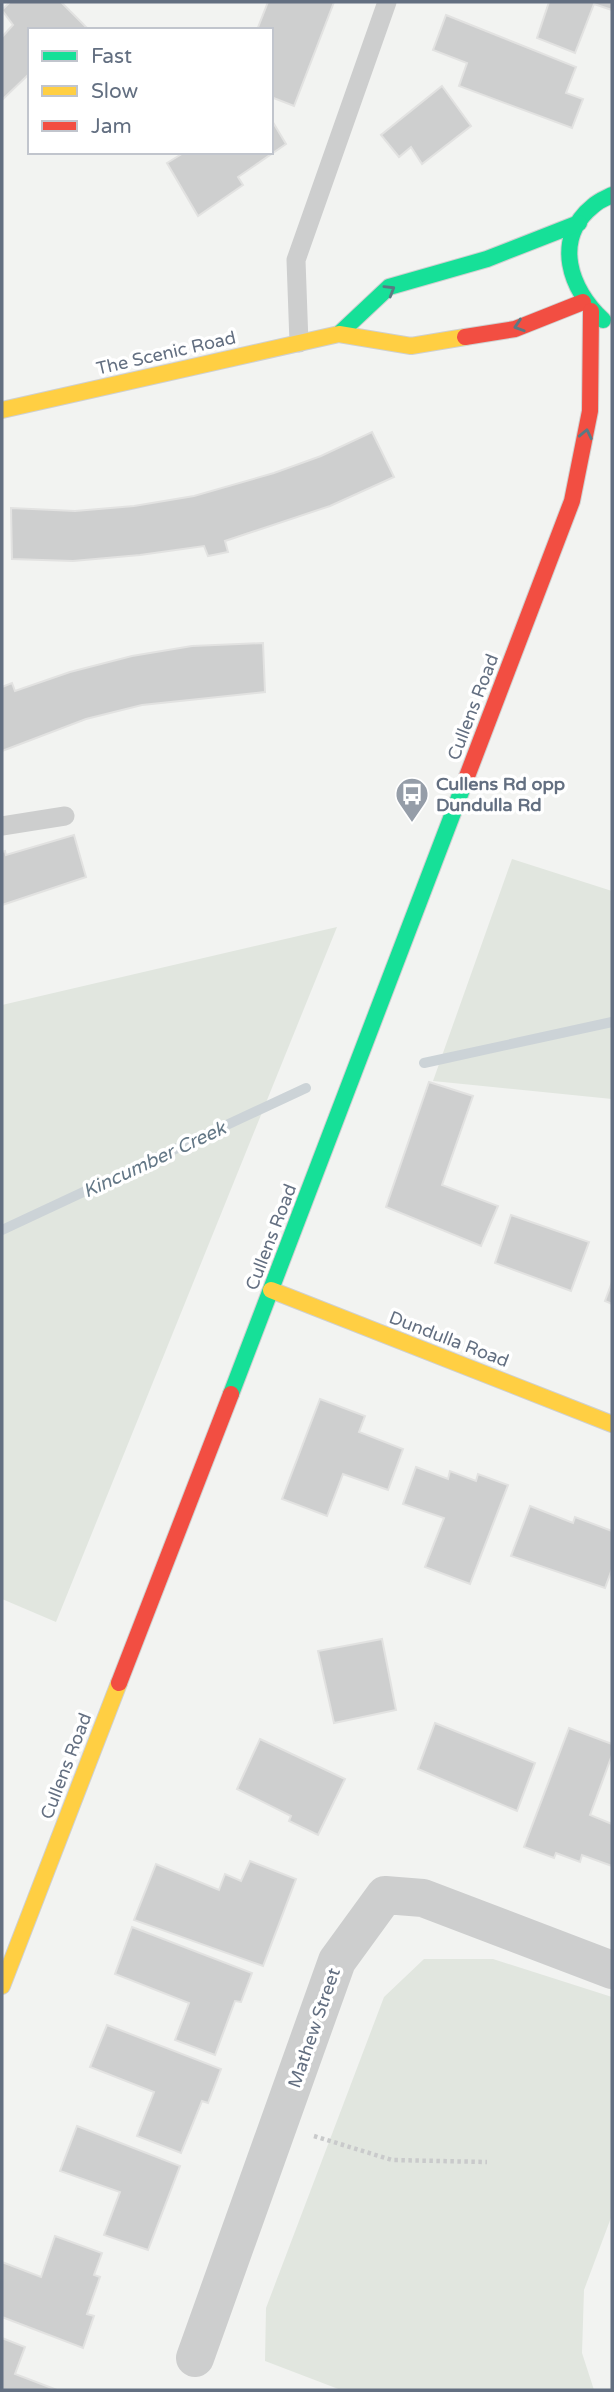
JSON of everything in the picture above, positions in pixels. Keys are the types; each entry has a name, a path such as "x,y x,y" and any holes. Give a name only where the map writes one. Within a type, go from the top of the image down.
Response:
{"main road":[{"path":"610,195 590,209 579,223 570,243 568,264 573,284 587,307 612,324"},
{"path":"339,334 389,287 487,258 579,223"},
{"name":"The Scenic Road","path":"2,410 339,334 411,346 515,329 587,307"},
{"name":"Cullens Road","path":"2,1986 572,501 590,411 587,307"},
{"name":"Cullens Road","path":"572,501 599,456"},
{"name":"Dundulla Road","path":"271,1290 612,1424"}],"street":[{"name":"Mathew Street","path":"195,2358 337,1961 385,1895 423,1898 612,1970"}],"lane":[{"path":"299,343 296,260 387,2"},
{"path":"2,826 65,816"}],"path":[{"path":"279,2126 392,2160 487,2162"}],"shaded area":[{"path":"512,859 612,891 612,1099 433,1081"},
{"path":"337,927 56,1622 2,1599 2,1005"},
{"path":"424,1959 493,1959 612,1997 612,2215 584,2290 582,2353 594,2390 341,2390 265,2361 266,2308 384,1997"}],"building":[{"path":"10,2 61,2 87,28 28,28 28,75 2,100 2,37 13,25 2,10"},
{"path":"268,2 334,2 294,106 273,98 273,28 258,28"},
{"path":"549,2 612,2 612,10 594,4 575,53 537,38"},
{"path":"446,15 576,67 566,93 583,99 572,128 459,86 467,63 433,50"},
{"path":"442,86 471,126 422,164 411,147 399,157 381,135"},
{"path":"273,122 286,144 273,153"},
{"path":"182,154 271,154 238,177 243,185 198,216 167,163"},
{"path":"372,432 394,477 330,506 225,541 228,552 208,556 204,546 73,561 12,559 11,508 75,511 134,506 194,496 274,473 321,456"},
{"path":"263,643 265,692 142,705 86,719 2,751 2,687 12,683 15,691 70,672 132,656 192,646"},
{"path":"74,835 86,877 2,905 2,852 5,851 6,855"},
{"path":"429,1082 473,1096 442,1185 498,1206 481,1246 386,1207"},
{"path":"511,1215 589,1242 571,1291 495,1263"},
{"path":"612,1282 612,1304 605,1301"},
{"path":"320,1399 365,1416 359,1432 403,1449 388,1490 343,1474 327,1516 282,1499"},
{"path":"416,1467 448,1479 450,1471 476,1481 478,1474 508,1485 470,1584 425,1567 444,1518 403,1504"},
{"path":"530,1506 573,1523 575,1517 612,1531 612,1569 605,1588 511,1556"},
{"path":"382,1639 396,1710 334,1723 318,1651"},
{"path":"435,1723 535,1763 517,1811 418,1769"},
{"path":"569,1728 612,1744 612,1755 590,1815 612,1824 612,1866 582,1855 580,1862 556,1853 554,1858 524,1847"},
{"path":"260,1739 345,1779 318,1835 289,1821 291,1816 237,1789"},
{"path":"250,1861 296,1879 263,1966 134,1920 156,1864 219,1890 225,1874 241,1881"},
{"path":"132,1927 252,1973 241,2002 235,2001 215,2055 175,2040 189,2003 115,1974"},
{"path":"107,2025 221,2069 208,2103 202,2101 181,2153 137,2136 154,2092 90,2067"},
{"path":"77,2126 180,2166 148,2250 104,2235 120,2192 60,2171"},
{"path":"55,2236 102,2253 94,2275 100,2277 87,2314 94,2316 83,2348 2,2317 2,2262 41,2277"},
{"path":"2,2338 25,2347 15,2374 57,2390 2,2390"}],"waterway":[{"name":"Kincumber Creek","path":"424,1063 612,1022"},
{"name":"Kincumber Creek","path":"2,1230 306,1088"}],"traffic: fast":[{"path":"603,320 582,294 570,264 569,249 580,219 595,204 612,195"},
{"path":"339,334 389,287 487,259 579,223"},
{"path":"231,1394 466,779"}],"traffic: slow":[{"path":"2,410 339,334 411,346 465,337"},
{"path":"271,1290 612,1424"},
{"path":"2,1986 119,1683"}],"traffic: jam":[{"path":"465,337 515,329 583,302"},
{"path":"466,779 572,501 590,411 591,311"},
{"path":"119,1683 231,1394"}],"place":[{"name":"Cullens Rd opp Dundulla Rd","path":"412,824"}]}
